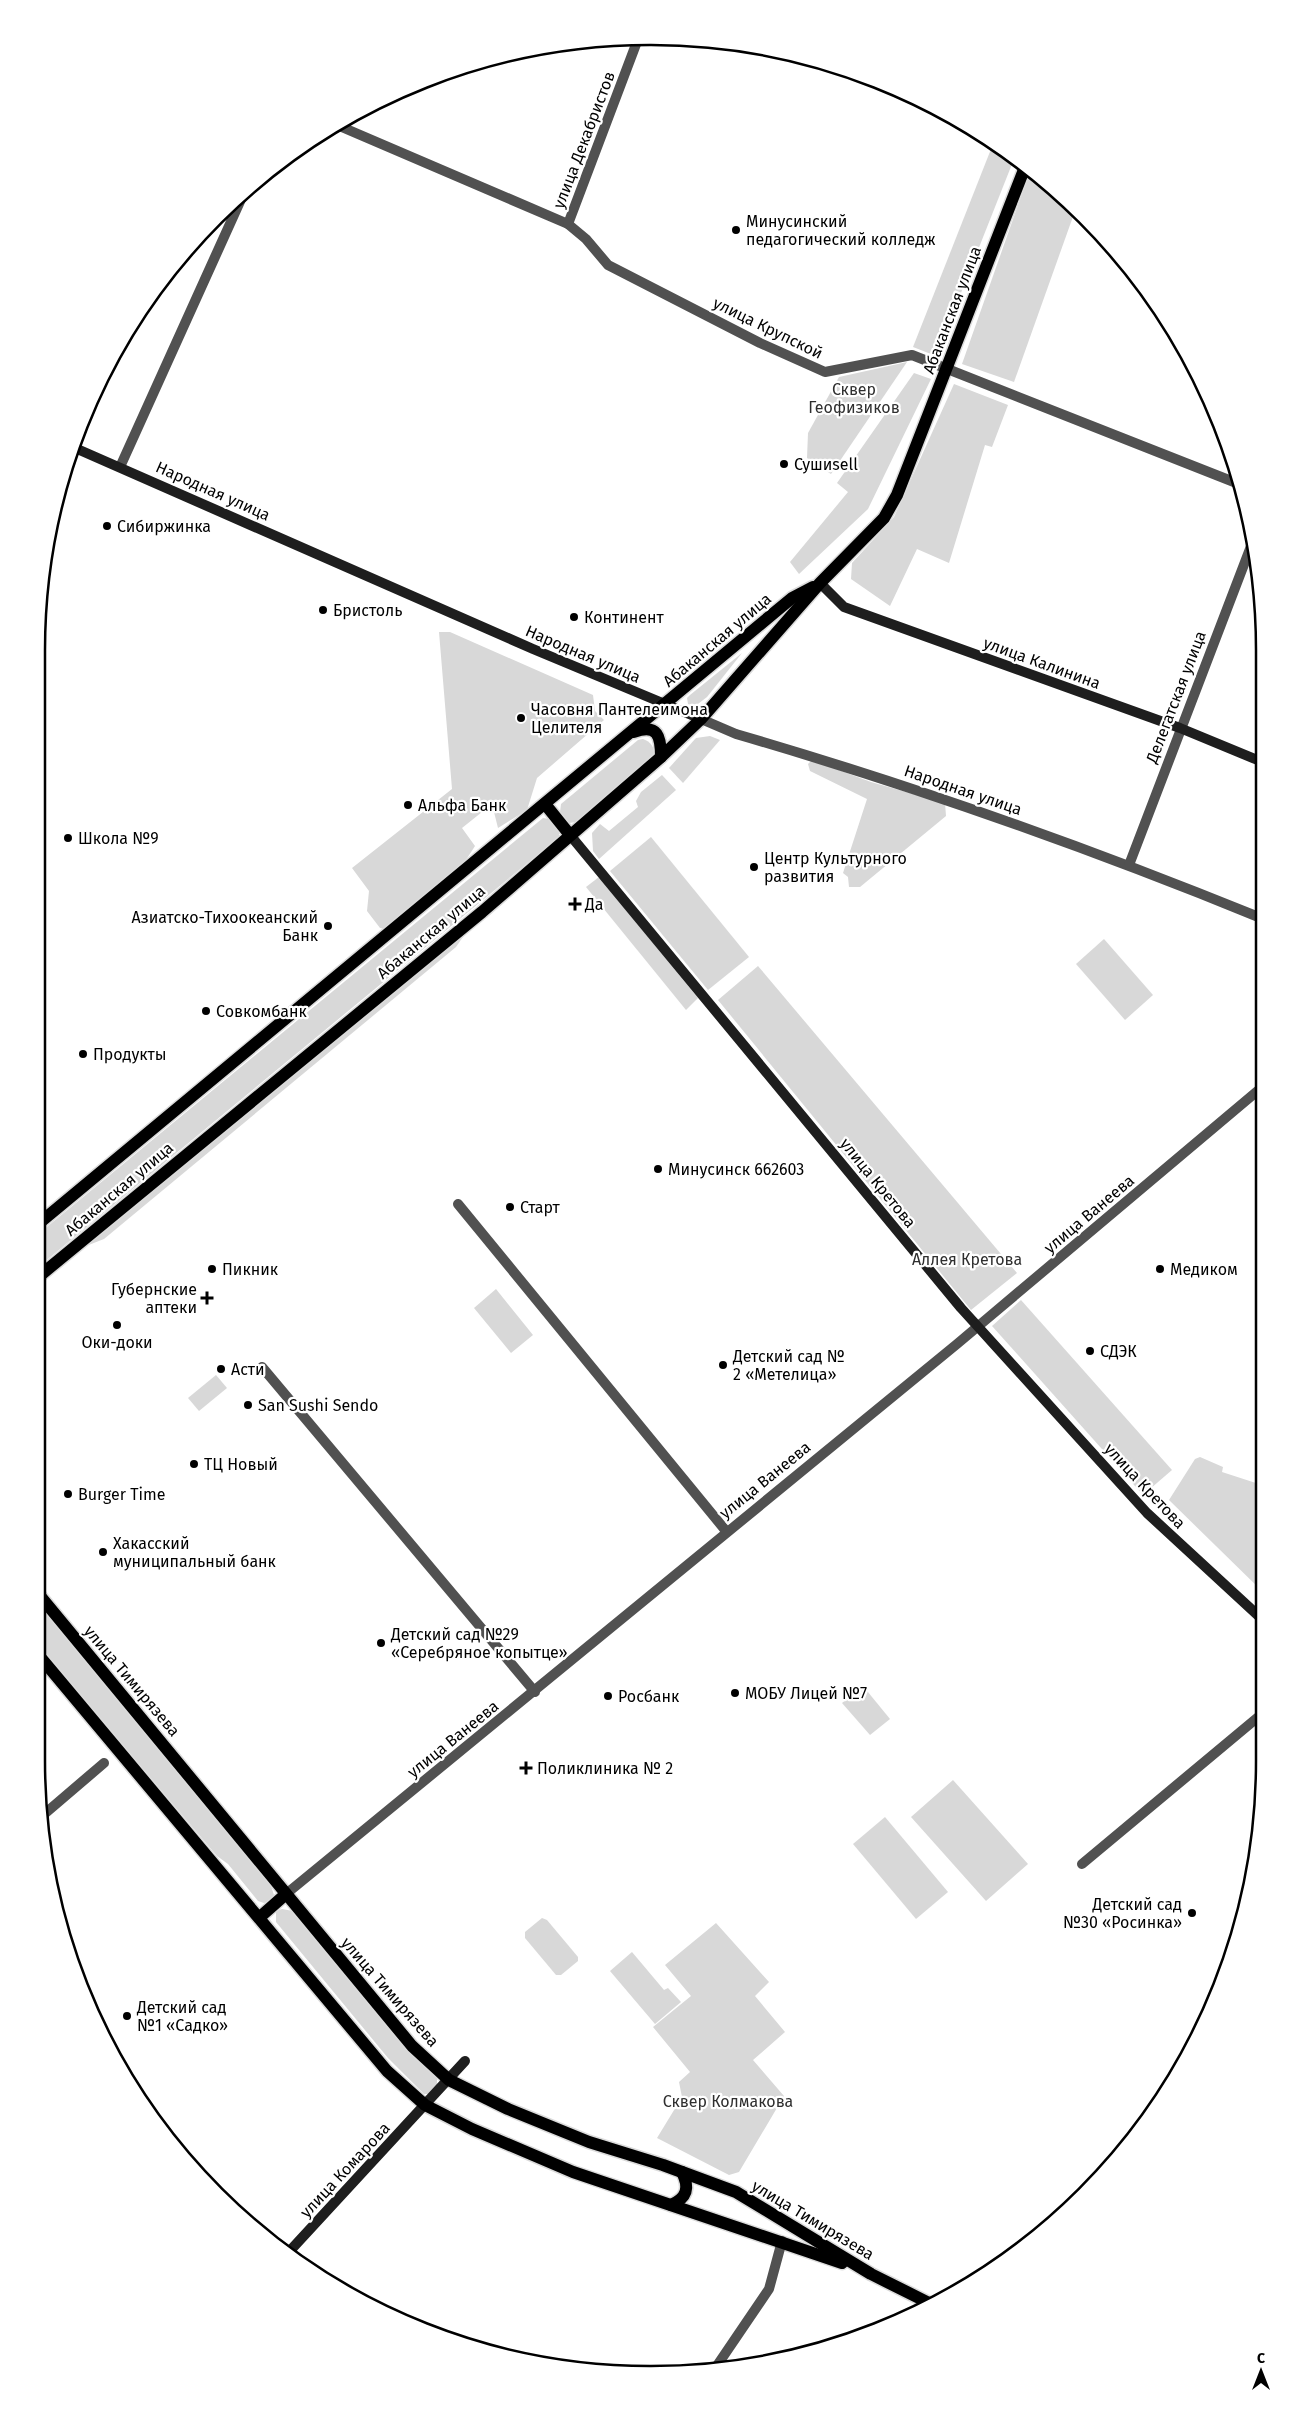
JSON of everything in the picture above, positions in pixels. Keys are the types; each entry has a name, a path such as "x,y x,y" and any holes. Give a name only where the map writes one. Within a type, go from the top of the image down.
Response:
{"main road":[{"name":"Абаканская улица","path":"45,1271 474,918 661,757 701,719 820,583 884,518 897,495 1023,173"},
{"name":"Абаканская улица","path":"45,1218 633,732 792,598 820,583"},
{"path":"633,732 647,729 657,734 661,740 661,757"},
{"path":"545,804 570,836"},
{"name":"улица Тимирязева","path":"45,1602 412,2046 449,2080 508,2109 588,2142 682,2172 736,2192 870,2274"},
{"name":"улица Тимирязева","path":"45,1663 387,2071 425,2105 472,2128 573,2172 782,2241 870,2274"},
{"path":"260,1918 286,1894"},
{"path":"671,2205 681,2200 686,2192 687,2183 682,2172"},
{"path":"870,2274 924,2301"}],"street":[{"name":"улица Декабристов","path":"568,224 635,45"},
{"name":"улица Крупской","path":"344,128 568,224 586,240 608,265 760,343 825,372 912,355 1231,481"},
{"path":"120,467 237,208"},
{"name":"Народная улица","path":"79,450 532,649 736,734 964,805 1128,864 1256,916"},
{"name":"Делегатская улица","path":"1128,864 1248,554"},
{"name":"улица Калинина","path":"820,583 844,607 1180,728 1256,759"},
{"name":"улица Кретова","path":"570,836 961,1308 1147,1514 1256,1614"},
{"name":"улица Ванеева","path":"286,1894 978,1325 1256,1092"},
{"path":"458,1204 726,1531"},
{"path":"262,1367 534,1692"},
{"path":"1082,1864 1256,1719"},
{"path":"47,1812 104,1763"},
{"name":"улица Комарова","path":"292,2248 465,2061"},
{"path":"719,2362 769,2289 782,2241"}],"green space":[{"path":"991,150 1012,165 936,356 913,347"},
{"path":"1028,177 1073,216 1014,382 962,364"},
{"name":"Сквер Геофизиков","path":"907,362 831,474 807,458 808,433 839,377"},
{"path":"914,373 931,379 868,509 799,574 790,562 848,492 837,483"},
{"path":"954,384 1008,405 992,447 985,445 949,563 917,549 890,606 851,579 852,563 894,517"},
{"path":"439,632 450,632 593,695 595,711 604,720 537,778 527,810 498,828 492,804 462,828 475,846 464,863 385,929 380,928 367,911 369,891 352,868 452,789"},
{"path":"742,653 707,697 694,707 688,704 687,698 690,695"},
{"path":"710,736 720,740 683,783 669,768 696,738"},
{"path":"643,739 652,746 654,757 576,822 569,823 560,812 561,804 638,740"},
{"path":"812,760 871,782 945,803 946,816 860,887 849,887 848,877 843,873 867,799 810,771 808,764"},
{"path":"662,775 676,790 599,859 593,851 592,833 600,824 609,831 638,807 636,801 641,792"},
{"path":"543,818 549,819 559,830 559,837 45,1261 45,1228"},
{"path":"651,837 749,957 708,990 610,871"},
{"path":"599,877 698,998 686,1010 586,887"},
{"path":"467,931 456,947 104,1239 81,1248"},
{"path":"1104,939 1153,995 1125,1020 1076,964"},
{"name":"Аллея Кретова","path":"758,966 1017,1273 971,1310 718,1000"},
{"path":"496,1289 533,1335 511,1353 474,1308"},
{"path":"1021,1300 1172,1470 1143,1495 992,1326"},
{"path":"216,1375 227,1388 199,1411 188,1398"},
{"path":"1200,1457 1223,1467 1222,1472 1256,1483 1256,1585 1169,1500 1195,1459"},
{"path":"45,1611 270,1883 274,1895 270,1901 264,1903 258,1901 228,1864 217,1856 45,1654"},
{"path":"863,1686 890,1719 870,1735 842,1703"},
{"path":"953,1780 1028,1864 986,1901 911,1817"},
{"path":"885,1817 948,1892 916,1919 853,1844"},
{"path":"282,1909 293,1911 402,2044 437,2078 437,2085 429,2094 424,2094 388,2058 276,1922 276,1911"},
{"path":"542,1918 547,1920 578,1957 578,1961 561,1975 556,1975 525,1938 525,1932"},
{"name":"Сквер Колмакова","path":"716,1923 769,1982 755,1996 785,2032 753,2060 784,2096 739,2172 729,2175 657,2138 682,2097 679,2082 690,2072 653,2027 691,1996 665,1965"},
{"path":"632,1952 664,1990 668,1988 681,2002 655,2024 610,1971"}],"place":[{"name":"Минусинский педагогический колледж","path":"736,230"},
{"name":"Сушиsell","path":"784,464"},
{"name":"Сибиржинка","path":"107,526"},
{"name":"Бристоль","path":"323,610"},
{"name":"Континент","path":"574,617"},
{"name":"Часовня Пантелеимона Целителя","path":"521,718"},
{"name":"Альфа Банк","path":"408,805"},
{"name":"Школа №9","path":"68,838"},
{"name":"Центр Культурного развития","path":"754,867"},
{"name":"Да","path":"575,904"},
{"name":"Азиатско-Тихоокеанский Банк","path":"328,926"},
{"name":"Совкомбанк","path":"206,1011"},
{"name":"Продукты","path":"83,1054"},
{"name":"Минусинск 662603","path":"658,1169"},
{"name":"Старт","path":"510,1207"},
{"name":"Пикник","path":"212,1269"},
{"name":"Медиком","path":"1160,1269"},
{"name":"Губернские аптеки","path":"207,1298"},
{"name":"Оки-доки","path":"117,1325"},
{"name":"СДЭК","path":"1090,1351"},
{"name":"Детский сад № 2 «Метелица»","path":"723,1365"},
{"name":"Асти","path":"221,1369"},
{"name":"San Sushi Sendo","path":"248,1405"},
{"name":"ТЦ Новый","path":"194,1464"},
{"name":"Burger Time","path":"68,1494"},
{"name":"Хакасский муниципальный банк","path":"103,1552"},
{"name":"Детский сад №29 «Серебряное копытце»","path":"381,1643"},
{"name":"МОБУ Лицей №7","path":"735,1693"},
{"name":"Росбанк","path":"608,1696"},
{"name":"Поликлиника № 2","path":"526,1768"},
{"name":"Детский сад №30 «Росинка»","path":"1192,1913"},
{"name":"Детский сад №1 «Cадко»","path":"127,2016"}]}
